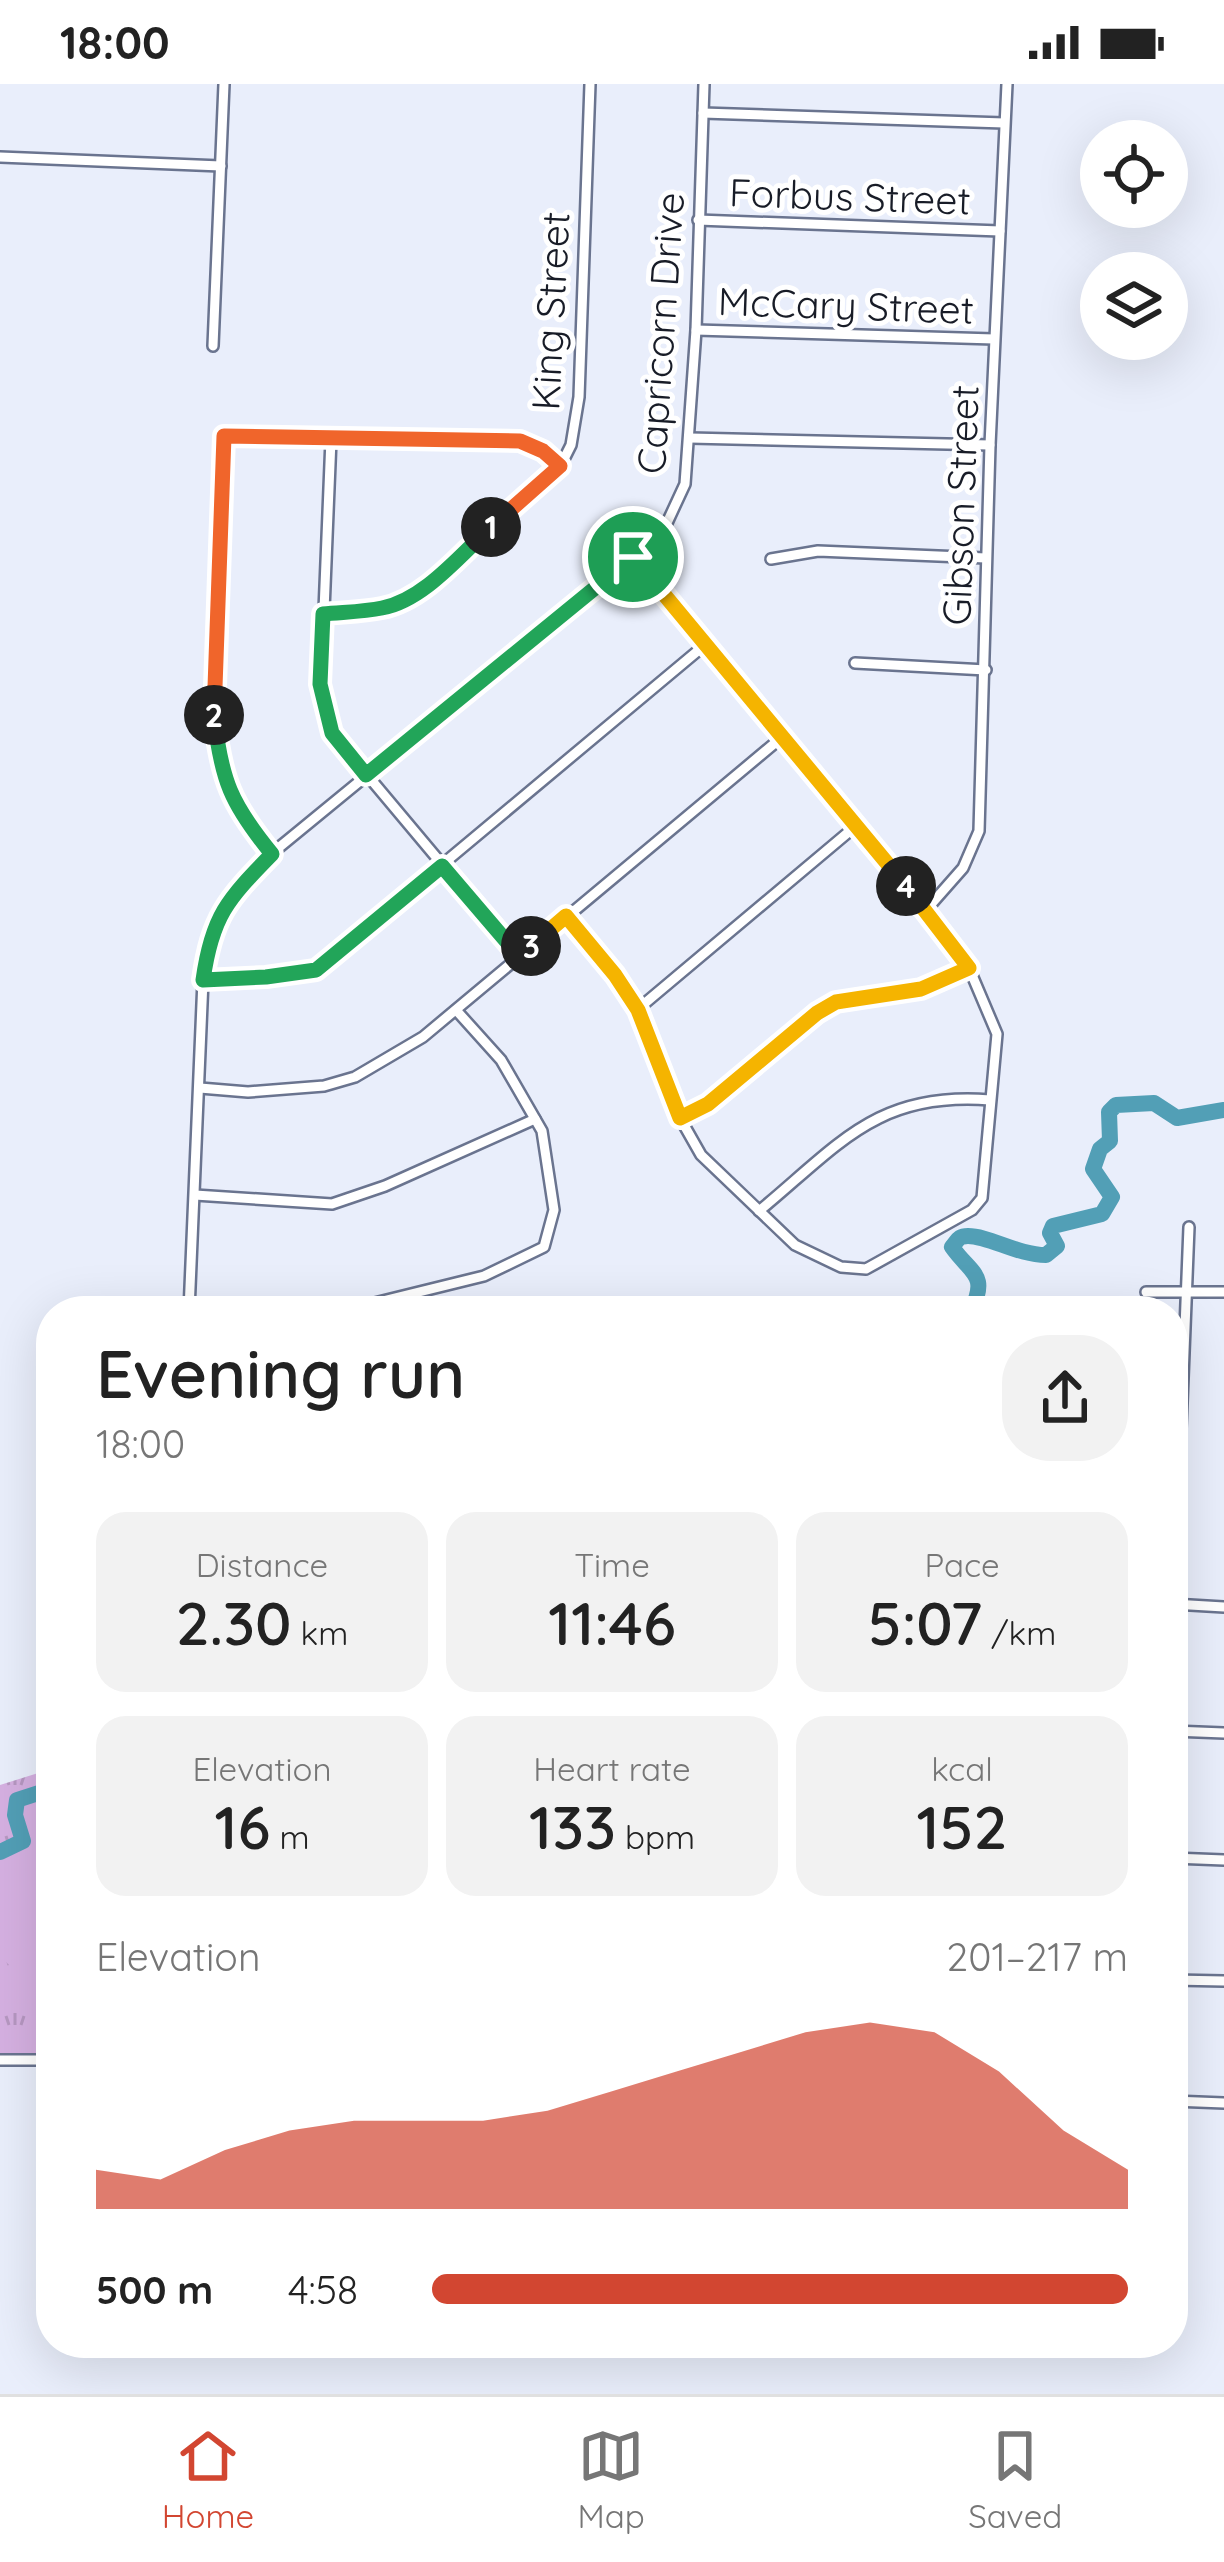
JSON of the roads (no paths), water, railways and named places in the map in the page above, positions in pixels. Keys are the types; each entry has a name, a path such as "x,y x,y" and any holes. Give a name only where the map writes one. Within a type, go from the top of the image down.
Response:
{"street":[{"path":"213,346 224,84"},
{"name":"King Street","path":"323,614 385,608 418,591 560,466 571,445 579,397 590,84"},
{"name":"Capricorn Drive","path":"190,1296 203,980 209,938 229,898 272,854 633,557 666,525 685,484 696,330 704,84"},
{"name":"Gibson Street","path":"926,910 964,868 979,831 1007,84"},
{"path":"704,113 1004,123"},
{"path":"0,157 221,166"},
{"name":"Forbus Street","path":"698,220 1000,231"},
{"name":"McCary Street","path":"696,330 994,339"},
{"path":"272,854 237,811 218,754 214,713 224,436 520,441 543,451 560,466"},
{"path":"690,438 990,445"},
{"path":"332,439 320,684 332,733 519,956"},
{"path":"771,559 818,551 986,558"},
{"path":"566,916 638,1010 680,1118 701,1155 795,1245 841,1267 866,1269 972,1210 982,1198 997,1034 969,968 857,825 633,557"},
{"path":"203,980 316,970 706,644"},
{"path":"855,663 986,670"},
{"path":"200,1088 248,1092 324,1086 355,1078 424,1037 781,737"},
{"path":"638,1010 857,825"},
{"path":"680,1118 708,1104 836,1002 921,989 969,968"},
{"path":"403,1296 484,1276 544,1247 554,1210 542,1131 501,1060 456,1010"},
{"path":"758,1211 861,1125 894,1110 932,1101 954,1097 991,1100"},
{"path":"195,1195 332,1204 385,1186 535,1119"},
{"path":"1185,1294 1189,1227"},
{"path":"1146,1292 1224,1292"},
{"path":"1188,1605 1224,1607"},
{"path":"1188,1732 1224,1733"},
{"path":"1188,1859 1224,1860"},
{"path":"1188,1980 1224,1981"},
{"path":"0,2060 36,2060"},
{"path":"1188,2102 1224,2103"}],"waterway":[{"path":"977,1296 978,1282 952,1247 960,1238 985,1239 1046,1255 1057,1246 1050,1233 1053,1226 1102,1214 1112,1197 1093,1169 1100,1149 1110,1141 1109,1112 1116,1105 1154,1103 1177,1118 1224,1110"},
{"path":"0,1852 23,1841 15,1815 17,1800 36,1794"}]}
